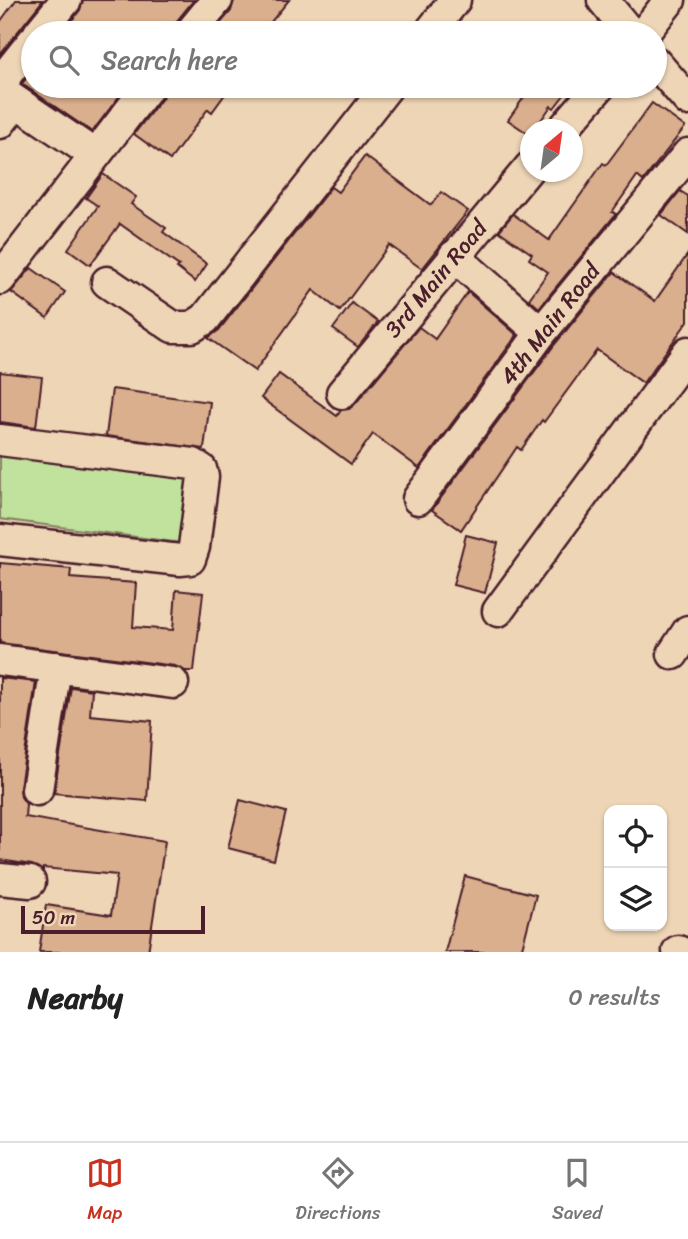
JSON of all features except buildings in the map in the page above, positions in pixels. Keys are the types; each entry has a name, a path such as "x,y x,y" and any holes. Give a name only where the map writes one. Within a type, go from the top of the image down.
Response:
{"street":[{"path":"49,21 66,0"},
{"path":"200,21 217,0"},
{"path":"438,21 455,0"},
{"path":"603,0 620,21"},
{"path":"653,21 670,0"},
{"path":"21,56 6,75 6,103 95,155"},
{"path":"667,76 688,100"},
{"path":"0,279 140,98"},
{"path":"107,282 173,327 192,327 205,319 379,98"},
{"path":"572,119 590,98"},
{"name":"4th Main Road","path":"418,499 541,333 688,154"},
{"name":"3rd Main Road","path":"342,393 520,179"},
{"path":"454,256 541,333"},
{"path":"498,611 688,352"},
{"path":"0,440 193,464 201,469 203,477 190,559 0,540"},
{"path":"0,660 173,683"},
{"path":"37,790 56,667"},
{"path":"0,879 30,882"}],"green space":[{"path":"0,448 190,480 182,543 0,519"}]}
